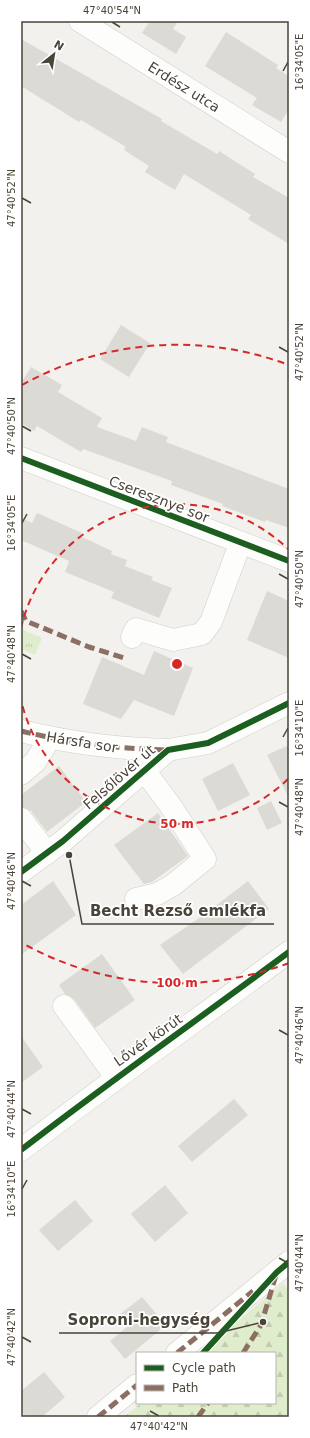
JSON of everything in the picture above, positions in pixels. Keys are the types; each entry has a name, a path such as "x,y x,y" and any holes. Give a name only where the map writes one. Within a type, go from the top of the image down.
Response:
{"street":[{"name":"Erdész utca","path":"80,21 289,152"},
{"name":"Cseresznye sor","path":"21,458 240,544 289,561"},
{"path":"132,637 136,629 173,640 202,634 212,622 240,544"},
{"name":"Felsőlövér út","path":"21,872 63,841 168,750 208,743 289,703"},
{"name":"Hársfa sor","path":"21,731 50,738 125,749 168,750"},
{"path":"21,774 35,762 50,738"},
{"path":"136,899 157,894 173,885 206,859 170,805 144,770"},
{"path":"21,819 47,853"},
{"name":"Lővér körút","path":"21,1150 116,1077 186,1028 289,952"},
{"path":"64,1006 116,1077"},
{"path":"178,1352 289,1262"},
{"path":"98,1417 136,1386"}],"green space":[{"path":"21,629 42,638 35,655 21,649"},
{"path":"283,1283 289,1290 289,1417 124,1417 140,1404 276,1404 276,1352 201,1352"}],"building":[{"path":"150,21 178,21 173,29 186,37 176,54 142,33"},
{"path":"226,32 278,65 276,68 289,76 289,109 281,122 252,105 257,98 205,66"},
{"path":"21,39 162,119 161,121 217,154 219,151 255,174 253,177 289,198 289,244 248,219 251,215 184,174 175,190 145,172 149,166 124,150 126,147 81,120 79,122 21,86"},
{"path":"121,325 150,343 129,377 100,359"},
{"path":"31,367 62,385 58,392 102,418 97,427 136,441 142,427 168,437 166,442 289,489 289,528 266,520 265,522 222,506 223,504 171,485 172,481 83,449 81,452 37,426 34,431 21,423 21,383"},
{"path":"37,513 82,533 80,536 112,551 111,554 127,560 125,566 153,577 151,580 172,588 159,618 111,598 114,592 65,572 69,561 21,540 21,518 32,523"},
{"path":"267,591 289,601 289,658 247,640"},
{"path":"154,651 193,668 174,716 134,700 121,719 83,704 102,657 144,675"},
{"path":"289,745 289,798 267,755"},
{"path":"233,763 250,795 218,811 202,779"},
{"path":"59,766 86,802 47,832 31,811 21,807 21,795"},
{"path":"271,801 282,823 267,830 257,808"},
{"path":"158,813 188,856 152,882 144,884 114,845"},
{"path":"53,881 76,915 21,955 21,905"},
{"path":"248,881 269,909 183,974 160,945 205,914"},
{"path":"102,954 135,1000 95,1028 74,999 65,994 59,985"},
{"path":"21,1036 43,1067 21,1083"},
{"path":"234,1099 248,1115 192,1162 178,1146"},
{"path":"165,1185 188,1213 155,1242 131,1214"},
{"path":"75,1200 93,1221 58,1251 39,1230"},
{"path":"142,1297 166,1325 125,1359 110,1341 128,1326 119,1315"},
{"path":"44,1372 65,1397 42,1417 26,1417 21,1411 21,1391"}],"marked path":[{"path":"21,611 26,621 89,647 124,658"},
{"path":"21,731 94,745 168,750"},
{"path":"244,1352 261,1325 276,1275"},
{"path":"178,1352 253,1291"},
{"path":"98,1417 136,1386"},
{"path":"198,1417 207,1404"}],"cycle path":[{"path":"21,458 289,561"},
{"path":"21,872 63,841 168,750 208,743 289,703"},
{"path":"21,1150 289,952"},
{"path":"204,1352 277,1272 289,1262"}],"place":[{"name":"Becht Rezső emlékfa","path":"69,855"},
{"name":"Soproni-hegység","path":"263,1322"}]}
